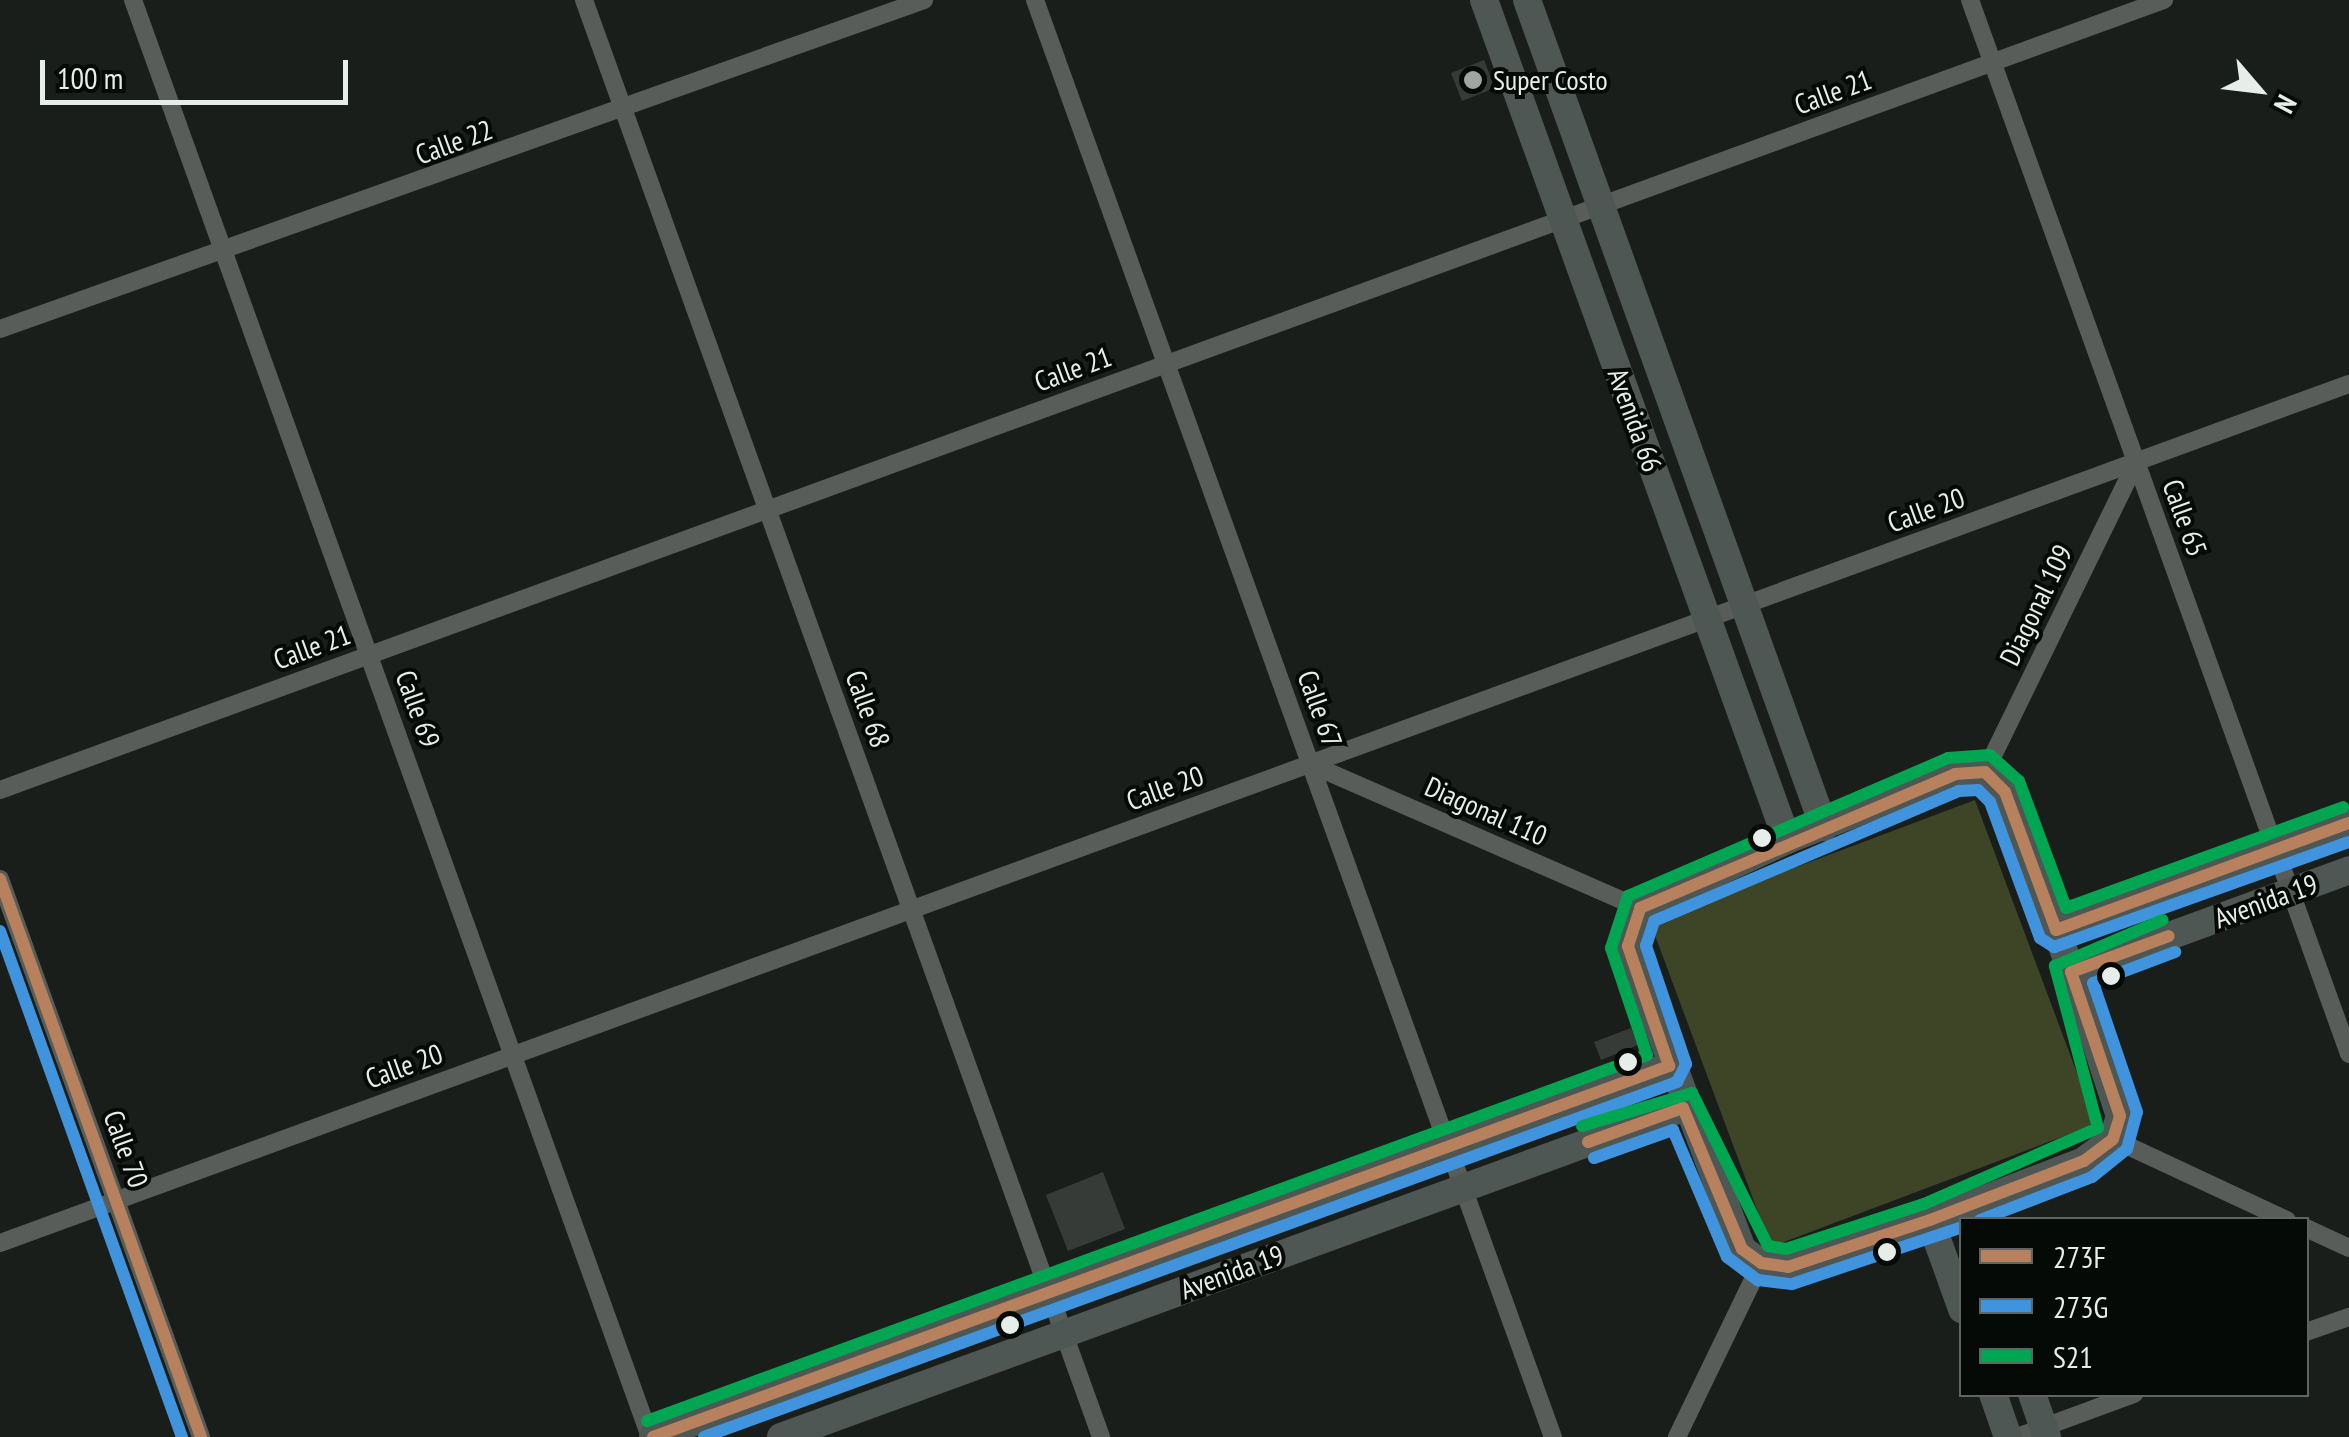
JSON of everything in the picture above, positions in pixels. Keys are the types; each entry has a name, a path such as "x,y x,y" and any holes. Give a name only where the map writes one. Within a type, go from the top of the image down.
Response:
{"main road":[{"name":"Avenida 66","path":"1484,0 1787,840"},
{"name":"Avenida 66","path":"1526,0 1824,827"},
{"path":"1985,772 2005,792 2071,972 2120,1116 2113,1139 2084,1161 1967,1214 1930,1220 1788,1267 1760,1264 1742,1250 1684,1108 1628,946 1640,908 1787,840 1955,774 1985,772"},
{"name":"Avenida 19","path":"2056,930 2349,823"},
{"name":"Avenida 19","path":"2071,972 2349,870"},
{"name":"Avenida 19","path":"652,1437 1669,1066"},
{"name":"Avenida 19","path":"781,1437 1684,1108"},
{"path":"1930,1220 1959,1300"},
{"path":"1993,1397 2008,1437"},
{"path":"2033,1397 2046,1432"}],"street":[{"name":"Calle 69","path":"133,0 652,1437"},
{"name":"Calle 68","path":"584,0 1101,1437"},
{"name":"Calle 22","path":"0,329 225,255 924,0"},
{"name":"Calle 67","path":"1035,0 1553,1437"},
{"name":"Calle 65","path":"1970,0 2349,1054"},
{"name":"Calle 21","path":"0,790 2164,0"},
{"name":"Calle 20","path":"0,1243 2349,384"},
{"name":"Diagonal 109","path":"1985,772 2136,462"},
{"name":"Diagonal 110","path":"1310,764 1640,908"},
{"name":"Calle 70","path":"0,879 201,1437"},
{"path":"2113,1139 2281,1217"},
{"path":"2309,1229 2349,1248"},
{"path":"1678,1437 1760,1264"},
{"path":"2309,1331 2349,1316"},
{"path":"2017,1437 2046,1432 2127,1397"}],"green space":[{"path":"1975,800 2096,1124 1771,1247 1650,922"}],"building":[{"name":"Super Costo","path":"1484,60 1495,88 1462,101 1451,73"},
{"path":"1631,1028 1638,1045 1601,1060 1594,1042"},
{"path":"1103,1172 1125,1229 1068,1251 1046,1195"}],"transit line":[{"name":"S21","path":"647,1421 1647,1055 1611,948 1628,896 1948,758 1990,755 2019,781 2066,908 2343,807"},
{"name":"273F","path":"653,1437 1669,1066 1628,946 1640,908 1955,774 1985,772 2005,792 2056,930 2349,823"},
{"name":"273G","path":"704,1437 1677,1082 1686,1064 1646,946 1654,921 1959,791 1978,790 1990,802 2040,938 2054,947 2349,842"},
{"name":"273F","path":"0,879 201,1437"},
{"name":"S21","path":"1582,1126 1692,1093 1768,1246 1786,1249 1924,1204 2098,1128 2055,966 2163,920"},
{"name":"273G","path":"0,931 182,1437"},
{"name":"273F","path":"1588,1142 1683,1108 1742,1249 1761,1263 1788,1267 1930,1220 2084,1161 2113,1139 2120,1116 2071,972 2169,936"},
{"name":"273G","path":"1988,1217 2092,1177 2127,1149 2137,1112 2093,983 2175,952"},
{"name":"273G","path":"1594,1158 1673,1130 1727,1257 1758,1280 1792,1284 1959,1228"}],"place":[{"name":"Super Costo","path":"1473,80"}]}
